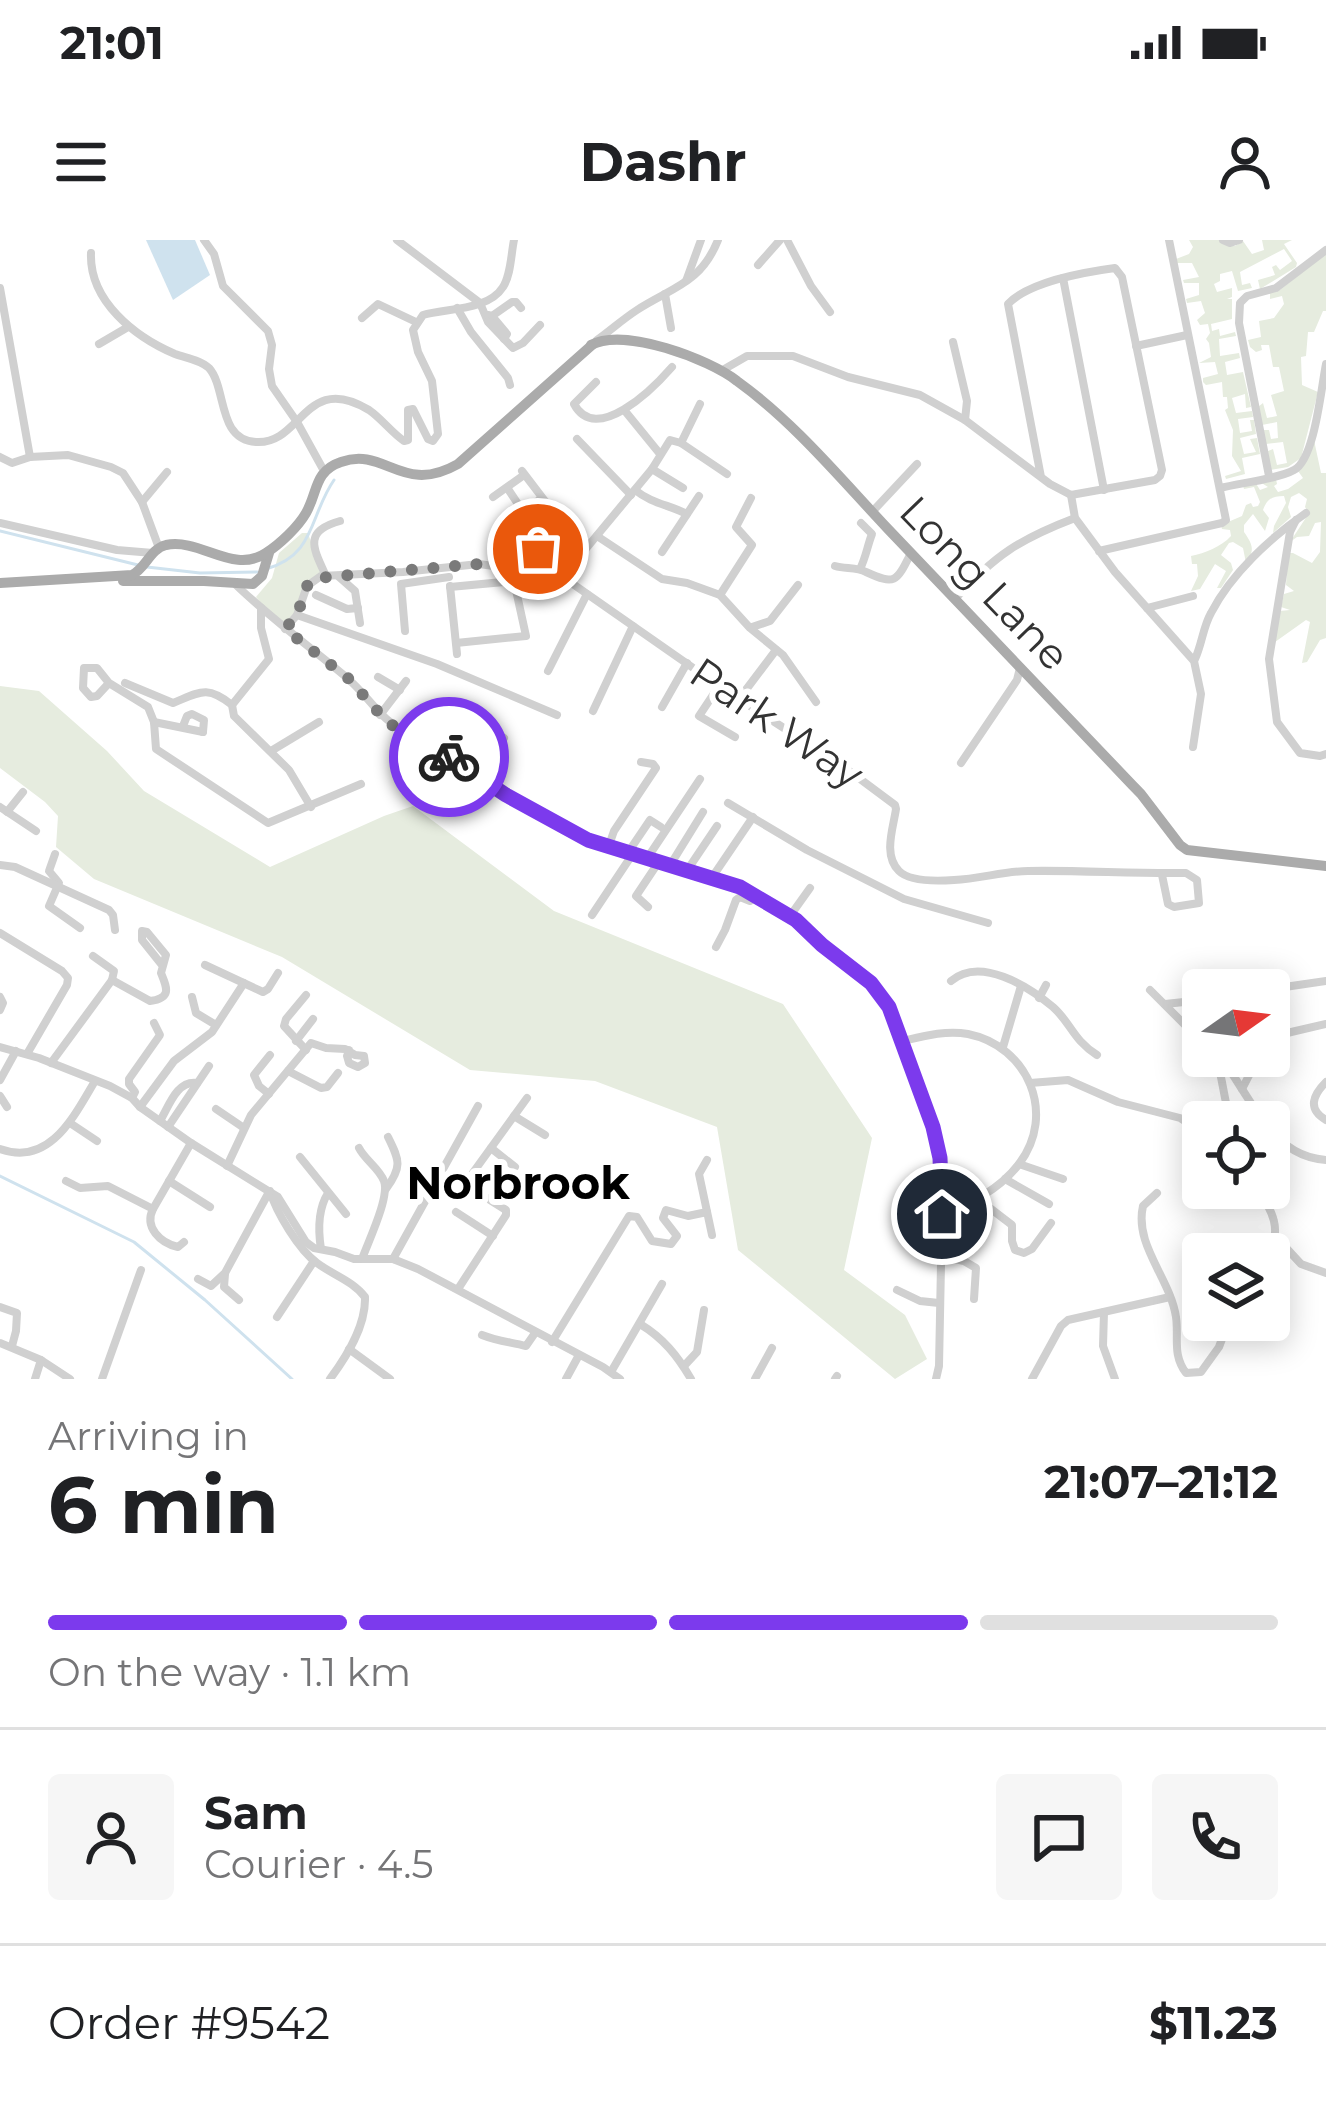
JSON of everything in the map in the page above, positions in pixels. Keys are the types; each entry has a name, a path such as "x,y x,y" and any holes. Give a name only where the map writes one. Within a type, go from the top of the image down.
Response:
{"main road":[{"name":"Long Lane","path":"591,345 627,338 703,362 741,383 872,512 1021,675 1141,794 1187,850 1326,866"},
{"path":"244,561 263,554 304,515 324,472 351,459 380,463 410,476 444,472 591,345"},
{"path":"148,560 146,577 254,584 276,543"},
{"path":"0,587 127,576 182,544 264,568"},
{"path":"0,587 204,581"}],"street":[{"path":"204,240 214,254 223,286 268,332 272,346 269,380 324,472"},
{"path":"397,240 490,316"},
{"path":"92,253 100,293 128,327 212,371 222,408 237,434 257,442 286,431 319,400 352,402 381,419 399,439 408,440 410,408 418,412 424,432 433,441 438,434 432,381 412,336 416,322 423,315 479,303 496,294 505,286 514,240"},
{"path":"685,282 701,240"},
{"path":"591,345 706,266 718,240"},
{"path":"758,265 784,240 830,312"},
{"path":"1100,550 1225,521 1168,240"},
{"path":"1223,240 1239,240"},
{"path":"1269,476 1239,323 1240,304 1247,296 1276,288 1326,250"},
{"path":"721,371 747,356 793,356 848,377 920,395 965,420 1041,477 1071,495 1155,480 1162,473 1118,270 1063,278 1008,304 1041,477"},
{"path":"1063,278 1104,490"},
{"path":"0,288 30,458"},
{"path":"665,294 671,328"},
{"path":"521,308 512,302 488,322 512,348 540,325"},
{"path":"362,318 378,304 416,322"},
{"path":"457,308 510,386"},
{"path":"99,344 128,327"},
{"path":"1136,346 1187,335"},
{"path":"953,342 967,401 965,420"},
{"path":"1220,488 1299,467 1308,454 1326,364"},
{"path":"596,382 574,404 583,416 599,420 625,411 672,368"},
{"path":"681,443 700,404"},
{"path":"625,411 660,454"},
{"path":"577,440 633,493 687,514"},
{"path":"405,631 401,584 449,577 479,564 560,575 633,493 670,440 727,473"},
{"path":"0,457 12,463 68,455 123,473 142,502 148,560 0,523"},
{"path":"872,512 916,464"},
{"path":"652,469 683,488"},
{"path":"142,502 167,472"},
{"path":"493,497 523,473 584,551"},
{"path":"508,489 538,534 542,572"},
{"path":"1071,495 1075,518 1145,608 1194,661 1201,694 1193,747"},
{"path":"662,552 699,496"},
{"path":"506,523 542,498"},
{"path":"720,595 752,545 736,526 752,498"},
{"path":"1194,661 1222,593 1278,534 1306,513"},
{"path":"955,599 1000,555 1075,518"},
{"path":"1296,520 1290,532 1270,671 1277,722 1300,753 1326,754"},
{"path":"340,521 323,525 315,536 314,549 332,575 356,592 360,623"},
{"path":"860,569 872,534 861,523"},
{"path":"538,534 546,533 564,557"},
{"path":"597,536 662,579 720,595 776,650 816,702"},
{"path":"836,566 888,580 903,570 911,553"},
{"path":"285,629 297,615 310,581 332,575 449,577 514,581 526,636 457,648 449,577"},
{"name":"Park Way","path":"560,575 895,805 891,857 907,876 985,879 1027,871 1162,875"},
{"path":"234,583 349,679 395,728 506,795 608,848 759,896 871,983 889,1007 903,1041 938,1147 942,1214 936,1379"},
{"path":"232,705 269,659 251,592 254,584"},
{"path":"751,628 770,621 798,585"},
{"path":"548,671 587,594"},
{"path":"316,595 347,609 358,608"},
{"path":"1145,608 1193,596"},
{"path":"297,615 437,664 557,715"},
{"path":"593,711 633,626"},
{"path":"739,699 776,650"},
{"path":"662,707 686,663"},
{"path":"961,764 1021,675"},
{"path":"378,677 403,686 380,715"},
{"path":"109,682 148,707 156,749 265,822 272,824 361,784"},
{"path":"125,683 170,702 210,692 232,705 234,716 271,751 311,807"},
{"path":"719,686 699,716 735,737"},
{"path":"411,734 433,707"},
{"path":"154,722 184,726"},
{"path":"271,751 319,722"},
{"path":"476,775 504,738"},
{"path":"608,848 614,831 656,768 641,762"},
{"path":"646,860 700,778"},
{"path":"23,792 4,810 32,826"},
{"path":"728,803 824,860 904,899 988,922"},
{"path":"669,867 703,812"},
{"path":"711,879 753,818"},
{"path":"592,915 650,820 662,827"},
{"path":"686,872 717,826"},
{"path":"55,854 49,871 59,879 50,908 80,928"},
{"path":"648,907 636,896 658,863"},
{"path":"0,865 109,910 115,930"},
{"path":"1162,875 1193,875 1199,903 1168,904 1162,875"},
{"path":"790,916 810,888"},
{"path":"716,946 736,900 759,896"},
{"path":"0,933 68,978 27,1054"},
{"path":"51,1063 112,980 114,970 93,956"},
{"path":"112,980 153,1001 167,991 162,965"},
{"path":"205,965 263,992 278,974"},
{"path":"951,981 971,970 1021,986 1054,1008 1082,1046 1097,1055"},
{"path":"1290,986 1326,981"},
{"path":"140,1108 174,1061 217,1025 244,983"},
{"path":"1039,998 1046,985"},
{"path":"1003,1048 1021,986"},
{"path":"1150,989 1182,1021"},
{"path":"306,994 293,1002 284,1026 306,1049"},
{"path":"0,997 0,1010"},
{"path":"192,997 200,1018 217,1025"},
{"path":"1165,1004 1182,1002"},
{"path":"296,1041 314,1019"},
{"path":"132,1098 135,1092 128,1081 163,1037 154,1023"},
{"path":"1290,1032 1326,1024"},
{"path":"903,1041 952,1033 1003,1048 1030,1083 1036,1106 1033,1138 1019,1164 978,1199 942,1214"},
{"path":"226,1166 244,1128 306,1049 315,1042 349,1050"},
{"path":"0,1048 51,1063 132,1098 191,1143 278,1197 307,1242 362,1260 393,1259 458,1289 620,1379"},
{"path":"0,1080 16,1051"},
{"path":"269,1094 254,1075 270,1055"},
{"path":"164,1124 209,1066"},
{"path":"288,1071 321,1088 338,1073"},
{"path":"1232,1077 1250,1101"},
{"path":"1242,1090 1248,1077"},
{"path":"1030,1083 1067,1080 1118,1102 1182,1119"},
{"path":"0,1150 41,1148 57,1137 95,1081"},
{"path":"1326,1082 1312,1104 1326,1120"},
{"path":"0,1096 7,1107"},
{"path":"458,1289 506,1215 506,1210 472,1189 472,1174 527,1098"},
{"path":"393,1259 478,1106"},
{"path":"216,1109 244,1128"},
{"path":"514,1116 545,1135"},
{"path":"70,1123 97,1141"},
{"path":"362,1260 399,1164 388,1137"},
{"path":"184,1242 175,1247 152,1230 149,1221 191,1143"},
{"path":"359,1148 386,1190"},
{"path":"491,1148 515,1167"},
{"path":"1290,1150 1326,1160"},
{"path":"300,1157 346,1214"},
{"path":"707,1160 699,1174 712,1235"},
{"path":"1019,1164 1063,1179"},
{"path":"1005,1179 1049,1204"},
{"path":"66,1181 80,1188 108,1186 153,1209"},
{"path":"169,1181 209,1207"},
{"path":"270,1191 278,1211 314,1261 358,1288 364,1297 363,1317 330,1379"},
{"path":"198,1279 212,1286 225,1273 270,1191"},
{"path":"321,1249 319,1222 328,1192"},
{"path":"1157,1193 1143,1206 1141,1230 1166,1281 1176,1318 1177,1360 1186,1373 1201,1372 1221,1341"},
{"path":"978,1199 1012,1225 1015,1250 1024,1253 1051,1222"},
{"path":"552,1342 627,1217 637,1217 652,1241 671,1244 677,1236 663,1218 666,1210 688,1216 707,1213"},
{"path":"456,1212 493,1236"},
{"path":"1290,1252 1301,1264 1326,1273"},
{"path":"941,1256 976,1268 974,1299"},
{"path":"277,1317 314,1261"},
{"path":"102,1379 142,1270"},
{"path":"225,1273 224,1287 239,1300"},
{"path":"611,1372 662,1284"},
{"path":"896,1290 939,1303"},
{"path":"1032,1379 1060,1326 1068,1320 1170,1297"},
{"path":"0,1307 18,1316 12,1346"},
{"path":"684,1366 697,1352 704,1310"},
{"path":"1104,1312 1103,1346 1115,1379"},
{"path":"640,1324 656,1334 691,1379"},
{"path":"482,1335 526,1346 536,1333"},
{"path":"0,1343 41,1360 70,1379"},
{"path":"755,1379 772,1348"},
{"path":"349,1349 390,1379"},
{"path":"566,1379 579,1355"},
{"path":"35,1379 41,1360"}],"shaded area":[{"path":"1189,240 1219,240 1235,246 1243,241 1252,254 1264,250 1262,240 1292,240 1284,244 1297,263 1260,289 1258,280 1275,275 1272,267 1280,270 1292,261 1284,249 1240,272 1242,285 1250,283 1252,288 1238,291 1232,271 1220,274 1220,281 1214,284 1217,292 1232,288 1232,297 1227,299 1232,299 1232,319 1211,324 1212,331 1219,329 1220,336 1235,332 1236,336 1219,339 1220,356 1239,353 1240,358 1225,362 1227,375 1243,372 1251,407 1246,408 1245,394 1232,398 1236,413 1252,411 1253,417 1238,419 1240,433 1252,431 1250,420 1254,420 1256,434 1240,438 1244,454 1256,452 1250,439 1257,438 1260,454 1242,458 1245,474 1226,479 1241,471 1232,456 1233,430 1222,382 1203,382 1218,374 1215,362 1199,363 1211,357 1206,339 1210,333 1208,324 1200,325 1197,320 1205,313 1201,301 1187,303 1186,299 1199,295 1199,283 1183,280 1199,277 1192,263 1177,263 1176,259 1189,254 1193,247"},
{"path":"1326,253 1326,311 1314,332 1308,332 1306,356 1301,357 1302,385 1318,392 1301,458 1288,467 1270,470 1268,451 1273,449 1277,465 1287,463 1283,442 1266,444 1263,430 1269,430 1271,439 1278,438 1277,422 1262,425 1258,407 1263,403 1267,418 1277,416 1271,395 1284,391 1269,345 1261,345 1262,350 1256,352 1248,340 1261,337 1259,321 1274,318 1284,304 1282,296 1270,299 1270,292 1280,290"},
{"path":"1314,440 1321,473 1326,473 1326,638 1302,663 1310,622 1306,620 1275,642 1280,611 1290,610 1281,607 1284,594 1294,591 1286,585 1288,553 1312,563 1320,552 1321,522 1315,523 1309,536 1290,542 1309,513 1307,499 1299,493 1291,497 1291,517 1273,533 1286,503 1284,496 1270,499 1265,506 1269,518 1265,531 1253,514 1244,525 1251,554 1246,563 1243,548 1229,543 1221,555 1233,570 1221,588 1217,588 1226,571 1215,564 1200,589 1191,591 1198,576 1191,556 1222,543 1231,536 1221,525 1242,516 1246,505 1258,506 1254,487 1244,489 1243,485 1255,482 1260,490 1268,487 1260,482 1276,479 1278,492 1303,478 1298,471"},
{"path":"308,533 320,576 304,585 295,612 285,623 256,597 272,578 279,553"},
{"path":"0,686 39,691 144,791 270,867 413,806 554,911 783,1004 872,1138 844,1270 905,1315 927,1359 895,1379 738,1250 717,1127 595,1081 470,1070 282,957 94,879 56,847 58,816 0,768"}],"water":[{"path":"146,240 195,240 210,275 173,300"}],"waterway":[{"path":"266,569 282,563 303,544 334,480"},
{"path":"0,531 138,565"},
{"path":"147,567 257,572"},
{"path":"0,1176 134,1242 292,1379"}],"way so far":[{"path":"449,757 387,722 349,679 285,629 316,578 479,564 542,572 544,560 538,549"}],"district":[{"name":"Norbrook","path":"518,1182"}],"route":[{"path":"449,757 588,840 759,896 796,920 871,983 897,1023 933,1127 940,1158 942,1214"}]}
